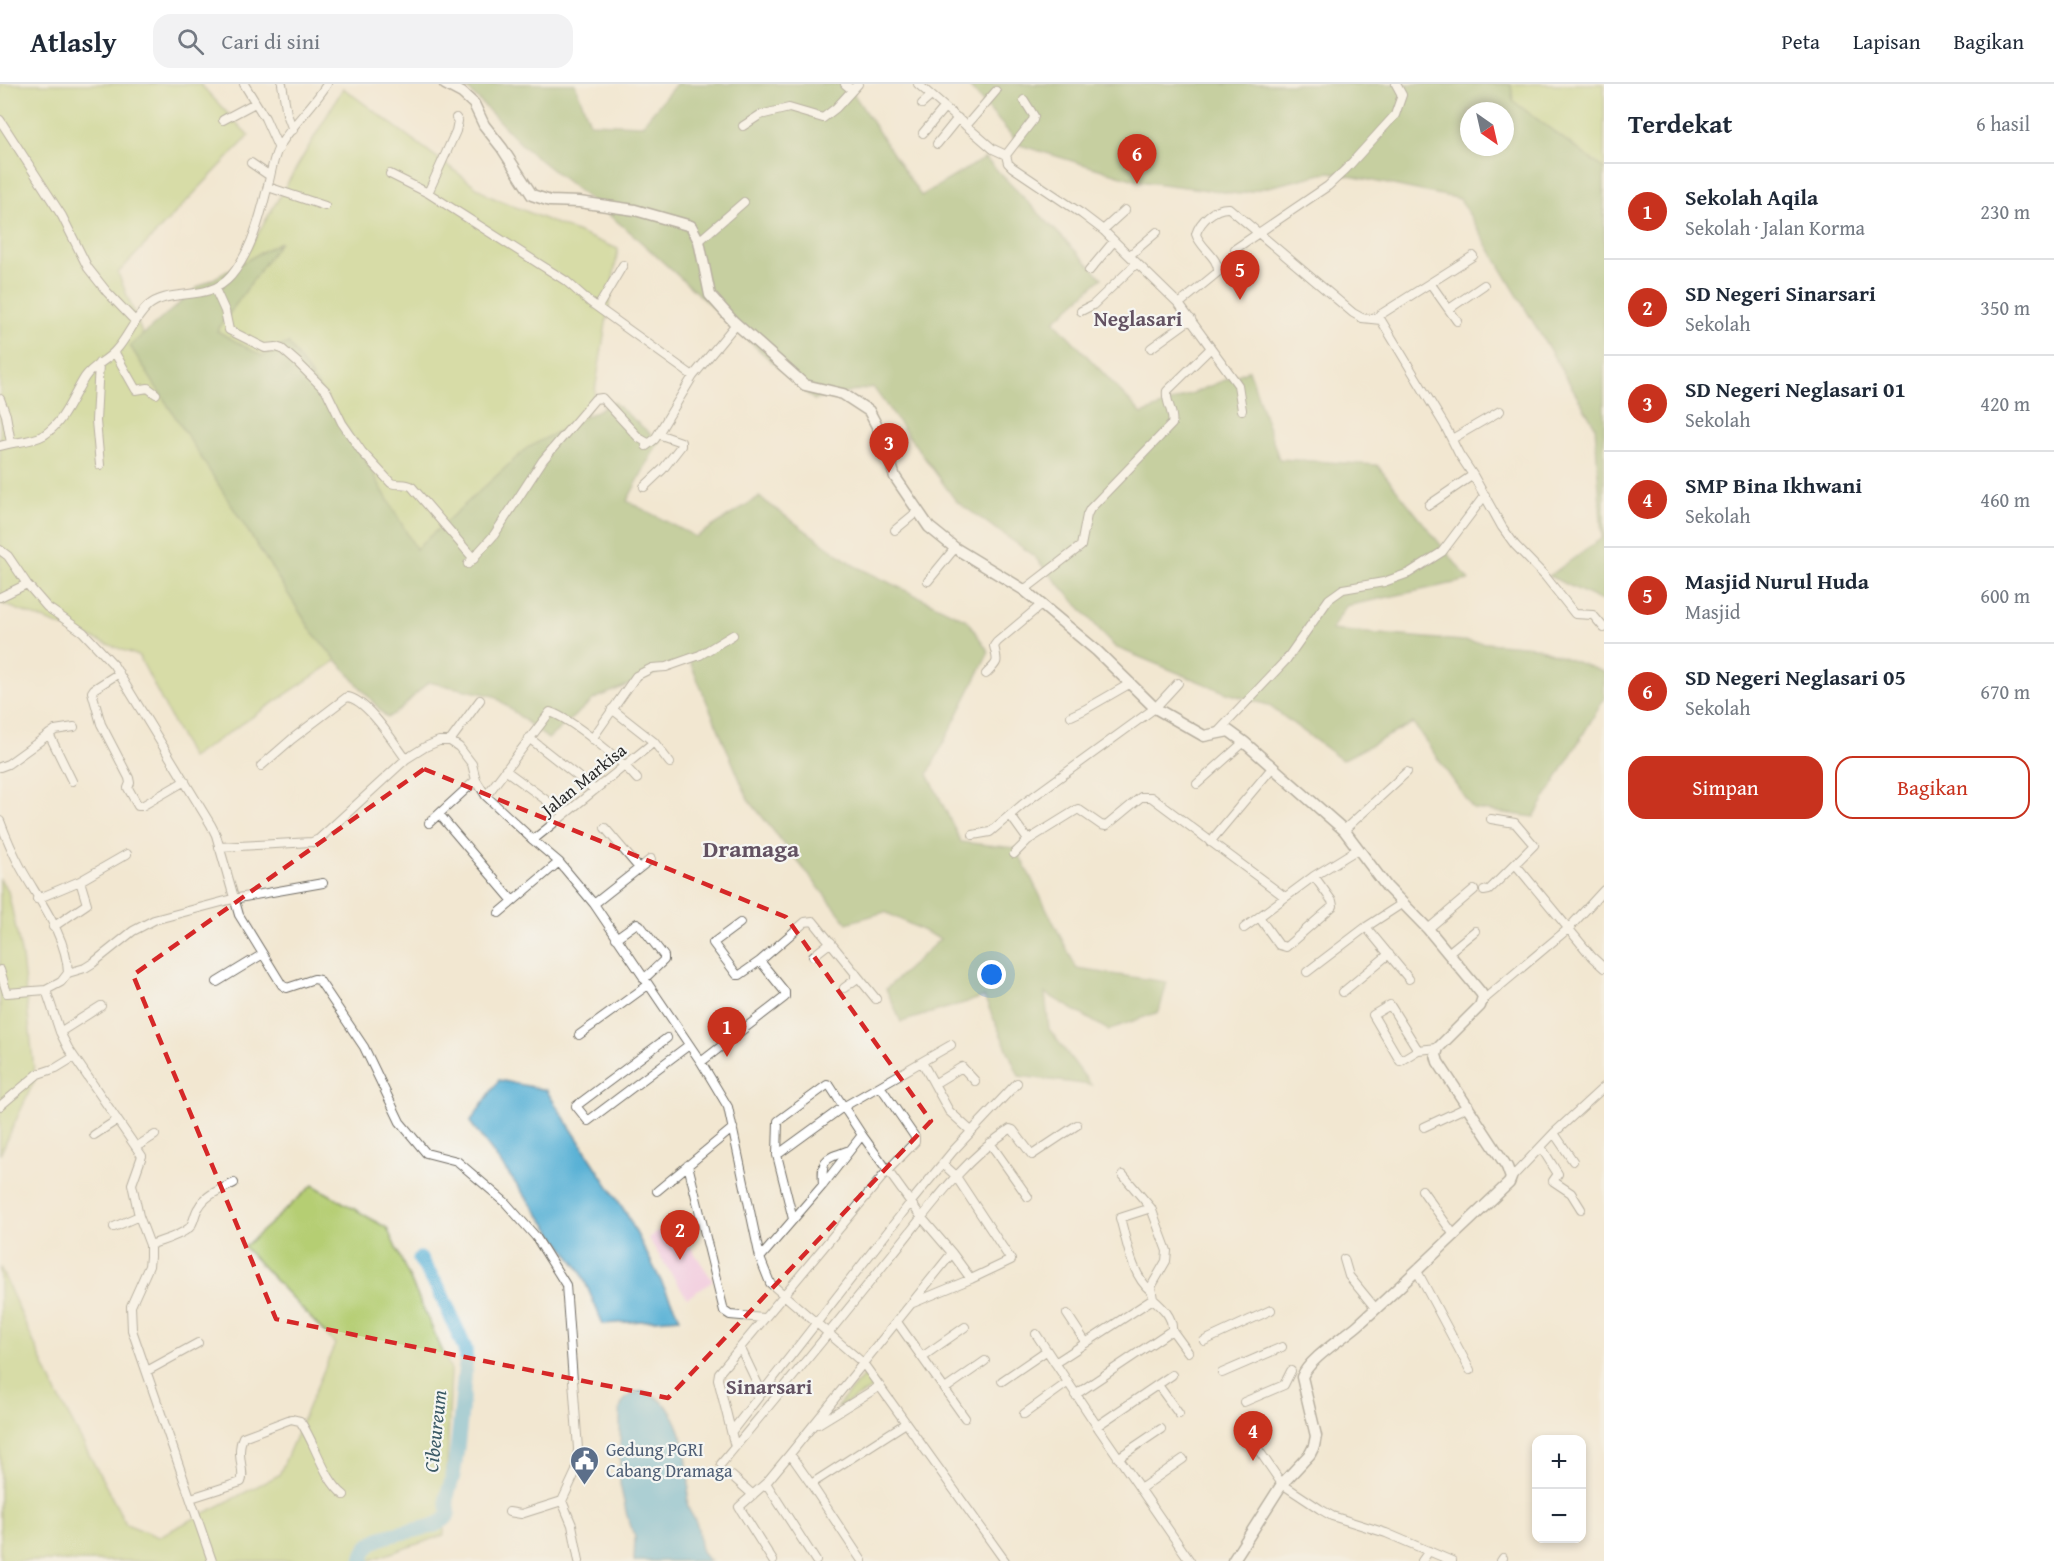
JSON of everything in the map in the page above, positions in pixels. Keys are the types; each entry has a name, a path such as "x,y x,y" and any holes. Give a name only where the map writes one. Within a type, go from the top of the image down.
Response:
{"street":[{"path":"244,84 265,118 279,149"},
{"path":"282,84 287,114 293,130"},
{"path":"0,446 38,438 52,429 65,414 89,371 115,352 135,321 148,306 156,301 215,289 231,276 251,242 279,149 327,84"},
{"path":"445,84 462,93 474,104 483,125 502,148 532,195 550,201 579,202 635,210 688,224 693,228 699,241 711,294 736,324 805,385 843,394 869,411 881,434 895,477 928,528 955,548 1024,590 1097,651 1155,708 1204,735 1231,731 1244,741 1344,830 1383,882 1428,929 1479,989 1482,1001"},
{"path":"743,126 760,115 789,108 823,118 836,108 855,87 845,84"},
{"path":"918,84 993,149 1006,155"},
{"path":"1235,249 1328,186 1346,169 1395,115 1401,95 1396,84"},
{"path":"966,126 996,91"},
{"path":"922,104 931,96"},
{"path":"1006,155 1033,120 1033,113 1024,99"},
{"path":"223,120 255,103"},
{"path":"922,133 944,108"},
{"path":"428,193 456,131 458,121 456,118"},
{"path":"938,144 958,118"},
{"path":"0,120 52,200 88,268 106,292 135,321"},
{"path":"1006,155 1012,167 1103,230 1179,304 1210,350 1238,385 1242,410"},
{"path":"251,163 270,176"},
{"path":"390,174 428,193 566,281 693,376"},
{"path":"268,187 325,206"},
{"path":"699,241 744,202"},
{"path":"1179,304 1218,272 1217,263 1196,236 1196,231 1207,218 1223,207 1229,208 1353,313 1362,318 1376,318 1383,322 1508,536 1573,611 1578,615 1593,615 1604,628"},
{"path":"1103,230 1125,210"},
{"path":"1130,255 1157,232"},
{"path":"1089,271 1114,241"},
{"path":"1376,318 1473,256"},
{"path":"1081,311 1093,305 1137,263"},
{"path":"598,307 623,265"},
{"path":"1430,283 1457,321"},
{"path":"1449,309 1484,285"},
{"path":"215,289 225,311 229,330 265,348 276,347 298,363 327,392 342,423 362,452 391,483 397,486 407,484 412,487 471,561 498,530 543,460 590,402 602,399 647,445 653,442 693,376 736,324"},
{"path":"1151,348 1191,319"},
{"path":"1024,590 1081,546 1090,509 1172,424 1173,418 1166,396 1167,391 1210,350"},
{"path":"115,352 136,390 148,388 156,394"},
{"path":"99,363 96,421 100,465"},
{"path":"0,399 6,415 10,443"},
{"path":"1452,439 1500,411"},
{"path":"644,487 663,470 681,446 681,442 675,438 658,434"},
{"path":"1429,505 1473,475"},
{"path":"1216,734 1287,660 1329,599 1343,589 1384,582 1409,573 1442,552 1485,495"},
{"path":"895,530 918,511"},
{"path":"928,581 955,548"},
{"path":"0,550 8,556 27,584 52,612 93,641 119,673 211,825 242,922 285,987 314,979 319,980 364,1047 400,1122 426,1153 457,1161 505,1202 536,1237 566,1285 578,1449 576,1471 562,1501 572,1526 579,1561"},
{"path":"0,597 27,584"},
{"path":"986,674 998,662 999,657 994,646 997,642 1041,605"},
{"path":"592,739 631,682 641,672 700,656 733,635"},
{"path":"119,673 94,688 92,692 101,724 129,778 128,788 136,803 142,806 184,781"},
{"path":"1071,716 1131,683"},
{"path":"973,835 990,832 1155,708 1178,683"},
{"path":"261,766 347,697 355,699 370,713 406,759"},
{"path":"450,741 480,700"},
{"path":"612,709 654,742 670,763"},
{"path":"486,796 548,713 552,712 626,765 637,779"},
{"path":"0,767 8,764 59,728 74,727"},
{"path":"49,734 72,781"},
{"path":"529,738 595,790"},
{"path":"219,847 305,843 319,839 406,759 432,743 450,741 459,747 468,758 476,780 486,796 559,862 594,904 701,1062 728,1107 760,1258 770,1283 863,1363 1005,1561"},
{"path":"1197,784 1244,741"},
{"name":"Jalan Markisa","path":"533,840 654,742"},
{"path":"1210,842 1272,768"},
{"path":"505,770 565,814"},
{"path":"1344,830 1407,772"},
{"path":"429,823 476,780"},
{"path":"1014,855 1028,840 1079,809 1101,825 1106,826 1144,796 1155,800 1285,897"},
{"path":"439,814 512,900"},
{"path":"1010,815 1028,840"},
{"path":"1484,891 1516,865 1534,844 1515,824 1491,819"},
{"path":"0,821 13,854 53,927 68,963 68,973"},
{"path":"605,828 639,868"},
{"path":"1244,928 1314,876 1358,849"},
{"path":"37,898 80,881 127,854"},
{"path":"594,904 651,859"},
{"path":"499,913 559,862"},
{"path":"1516,865 1592,957 1604,968"},
{"path":"1259,917 1280,945 1286,946 1333,906 1332,901 1314,876"},
{"path":"53,927 87,904 80,881"},
{"path":"0,970 5,991 9,994 46,990 61,982 68,973 93,963 133,931 154,920 233,899 323,883"},
{"path":"1428,929 1474,890"},
{"path":"1511,1178 1507,1167 1469,1106 1438,1062 1436,1054 1438,1048 1482,1001 1569,928 1604,890"},
{"path":"1307,972 1366,927 1403,903"},
{"path":"740,923 713,943 737,975 760,961 808,921 815,923 876,999"},
{"path":"579,1035 646,982 664,960 664,956 637,923 616,938"},
{"path":"1366,927 1409,978"},
{"path":"1448,952 1475,931"},
{"path":"813,956 831,942"},
{"path":"218,982 263,954"},
{"path":"1343,992 1389,954"},
{"path":"701,1062 785,997 785,992 760,961"},
{"path":"844,988 855,980 855,972"},
{"path":"46,990 60,1032 74,1058 142,1156 132,1184 139,1216 150,1245 149,1266 131,1306 132,1330 212,1561"},
{"path":"1418,1050 1389,1005 1373,1015 1400,1061 1418,1050 1438,1048"},
{"path":"60,1032 101,1006"},
{"path":"668,1038 576,1106 588,1122 689,1045"},
{"path":"777,1155 843,1107 951,1045"},
{"path":"0,1106 38,1074 56,1068 74,1058"},
{"path":"922,1062 949,1111 971,1131"},
{"path":"934,1084 962,1067 975,1081"},
{"path":"732,1431 911,1202 971,1131 1017,1083"},
{"path":"793,1219 777,1155 778,1124 781,1118 827,1085 830,1086 922,1218 952,1253 971,1280"},
{"path":"735,1447 718,1376 763,1318 916,1139 880,1086"},
{"path":"1233,1561 1282,1484 1310,1454 1316,1436 1302,1377 1305,1371 1376,1309 1509,1183 1511,1178 1541,1147 1604,1087"},
{"path":"1424,1127 1469,1106"},
{"path":"94,1135 117,1120"},
{"path":"721,1464 955,1175 990,1143 1011,1129 1030,1154 1034,1154 1077,1125"},
{"path":"657,1191 733,1128"},
{"path":"1554,1134 1573,1161"},
{"path":"136,1147 155,1135"},
{"path":"760,1258 823,1185 862,1135"},
{"path":"990,1143 1028,1197"},
{"path":"1541,1147 1558,1174 1553,1181 1571,1193 1581,1209"},
{"path":"823,1185 824,1162 832,1156 851,1149"},
{"path":"912,1303 971,1280 1010,1262 1011,1259 955,1175 943,1164"},
{"path":"688,1165 724,1311 730,1315 763,1318"},
{"path":"1055,1363 1152,1295 1168,1256 1151,1208 1123,1175"},
{"path":"150,1245 187,1230 204,1201 215,1192 234,1183"},
{"path":"1422,1190 1454,1235"},
{"path":"1151,1208 1120,1218 1136,1269 1145,1287 1173,1322 1173,1330 1188,1352"},
{"path":"114,1227 139,1216"},
{"path":"773,1561 740,1510 740,1506 766,1483 952,1253"},
{"path":"1344,1259 1349,1276 1376,1309"},
{"path":"1417,1270 1470,1370"},
{"path":"1204,1341 1271,1310"},
{"path":"1067,1314 1086,1343"},
{"path":"897,1322 965,1418"},
{"path":"922,1357 965,1328"},
{"path":"1075,1395 1173,1330"},
{"path":"1036,1334 1075,1395 1190,1561"},
{"path":"147,1371 198,1343"},
{"path":"1222,1373 1282,1347"},
{"path":"741,1348 762,1393"},
{"path":"1002,1381 1046,1351"},
{"path":"945,1389 985,1361"},
{"path":"1244,1402 1284,1385 1291,1371"},
{"path":"1097,1426 1172,1375"},
{"path":"1024,1414 1067,1383"},
{"path":"1158,1385 1179,1414"},
{"path":"812,1428 880,1386"},
{"path":"191,1498 242,1482 244,1477 239,1453 243,1437 291,1419 300,1421 304,1426 317,1449 322,1466 344,1495"},
{"path":"811,1484 906,1423"},
{"path":"1240,1423 1282,1484 1332,1516 1386,1533 1452,1561"},
{"path":"1118,1458 1161,1429"},
{"path":"790,1454 862,1561"},
{"path":"1140,1489 1184,1459"},
{"path":"732,1476 753,1494"},
{"path":"766,1483 816,1561"},
{"path":"509,1512 521,1514 562,1501"},
{"path":"1422,1561 1430,1551"}],"highlighted area":[{"path":"424,769 786,917 931,1121 668,1398 276,1319 133,975"}],"shaded area":[{"path":"683,1215 693,1229 683,1236 713,1281 687,1298 648,1238"}],"green space":[{"path":"0,84 200,84 249,136 118,273 152,358 361,644 191,758 139,656 0,603"},
{"path":"463,84 575,84 590,123 642,125 676,84 842,84 849,87 921,196 985,158 1102,278 1054,321 1142,414 1249,370 1279,459 1377,465 1469,580 1346,606 1331,630 1535,647 1604,672 1604,699 1534,817 1473,809 1413,723 1342,760 1268,705 1227,693 1115,647 1033,555 956,501 873,387 814,400 630,232 525,148"},
{"path":"967,84 1511,84 1513,101 1604,169 1604,602 1549,576 1602,538 1595,426 1460,199 1330,172 1239,194 1138,181 1020,145"},
{"path":"1450,84 1604,84 1604,325 1514,130 1514,102 1487,102"},
{"path":"343,88 489,196 618,249 594,397 549,491 443,610 195,331 239,266"},
{"path":"280,242 217,331 262,356 288,343 347,428 416,549 527,448 613,402 659,441 627,501 696,537 759,497 855,566 967,620 989,652 928,774 961,842 1016,848 1077,969 1167,982 1159,1012 1108,1030 1045,993 1049,1029 1091,1085 1019,1076 984,997 901,1022 886,989 940,939 885,912 847,923 748,799 689,660 594,699 548,739 494,696 428,682 400,710 387,718 313,633 130,346 198,287"},
{"path":"0,879 8,891 22,957 35,1079 0,1155"},
{"path":"313,1185 387,1228 451,1370 444,1535 368,1561 0,1561 0,1267 57,1394 126,1524 158,1537 279,1475 335,1344 244,1247"},
{"path":"867,1372 878,1386 835,1409"}],"water":[{"path":"499,1080 546,1090 626,1213 680,1318 603,1324 580,1270 470,1122"},
{"path":"645,1392 657,1398 667,1407 680,1430 688,1471 688,1507 698,1528 701,1550 710,1561 634,1561 635,1537 627,1516 620,1484 620,1409 629,1396"}],"waterway":[{"name":"Cibeureum","path":"362,1561 366,1550 374,1542 437,1524 449,1513 447,1497 458,1443 466,1361 465,1349 440,1291 420,1259"}],"place":[{"name":"SD Negeri Neglasari 05","path":"1137,184"},
{"name":"Masjid Nurul Huda","path":"1240,300"},
{"name":"SD Negeri Neglasari 01","path":"889,473"},
{"name":"Sekolah Aqila","path":"727,1057"},
{"name":"SD Negeri Sinarsari","path":"680,1260"},
{"name":"SMP Bina Ikhwani","path":"1253,1461"},
{"name":"Gedung PGRI Cabang Dramaga","path":"585,1486"}],"district":[{"name":"Neglasari","path":"1138,319"},
{"name":"Dramaga","path":"751,849"},
{"name":"Sinarsari","path":"769,1387"}]}
